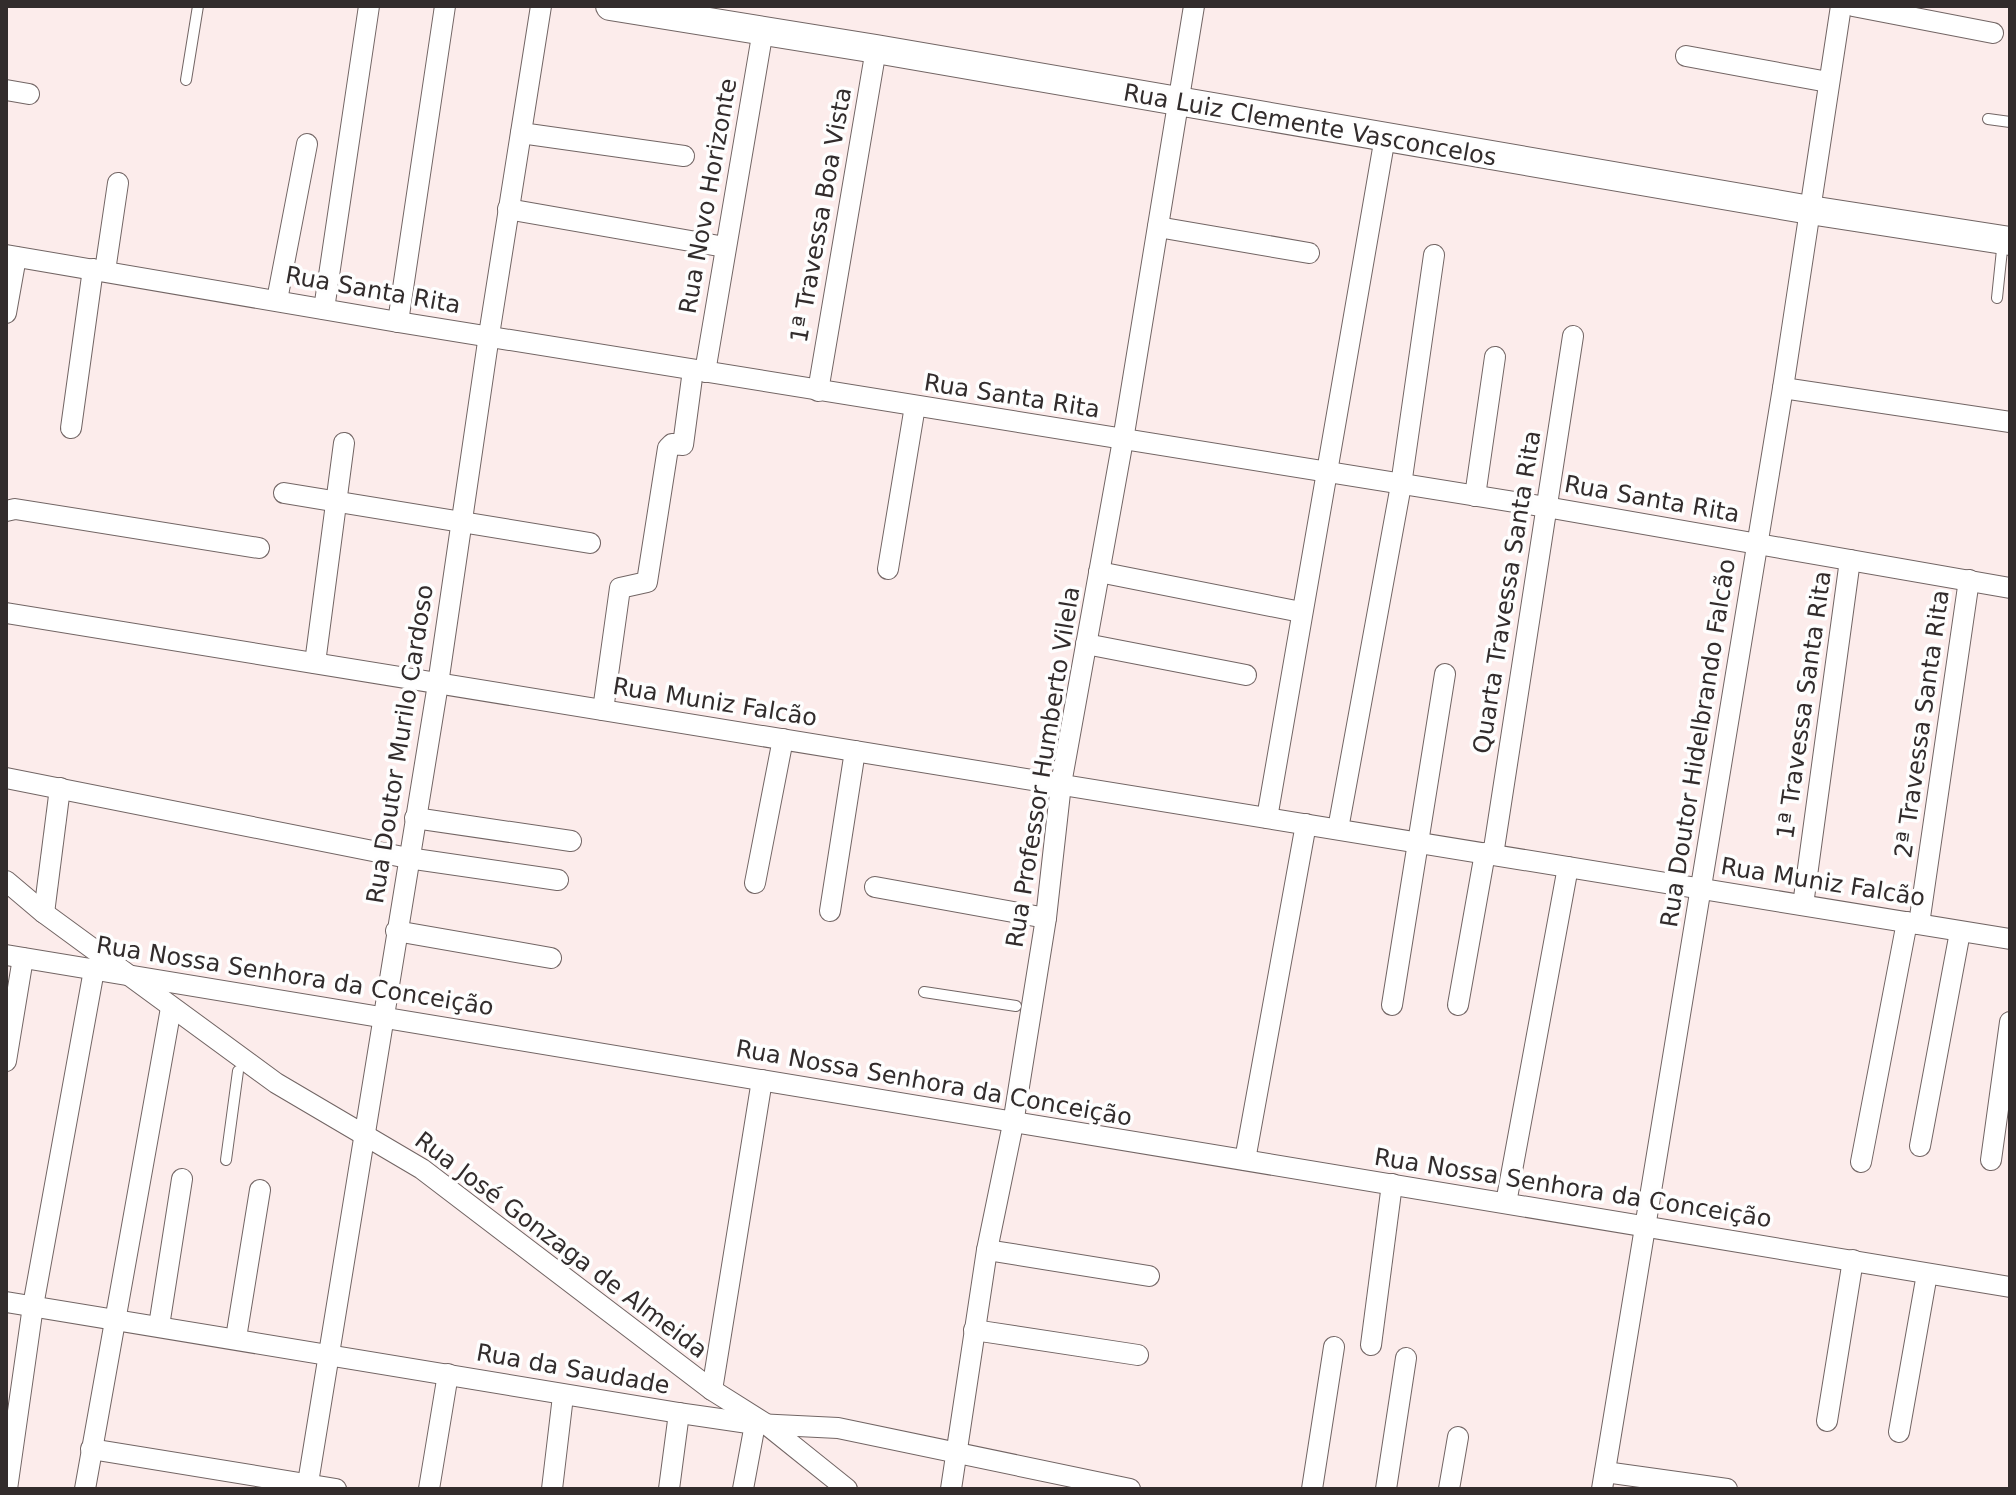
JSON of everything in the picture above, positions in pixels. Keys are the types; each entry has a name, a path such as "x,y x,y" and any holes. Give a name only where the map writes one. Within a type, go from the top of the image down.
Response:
{"street":[{"path":"324,309 369,6"},
{"path":"398,322 445,6"},
{"name":"Rua Doutor Murilo Cardoso","path":"307,1487 438,684 541,6"},
{"name":"Rua Luiz Clemente Vasconcelos","path":"610,6 1810,210 2007,240"},
{"name":"Rua Professor Humberto Vilela","path":"951,1489 987,1250 1013,1124 1024,1007 1046,918 1061,784 1123,440 1194,6"},
{"name":"Rua Doutor Hidelbrando Falcão","path":"1610,1478 1644,1228 1758,544 1841,6"},
{"path":"1853,6 1993,33"},
{"name":"Rua Novo Horizonte","path":"603,710 620,588 647,582 668,448 672,444 683,445 725,247 763,30"},
{"name":"1ª Travessa Boa Vista","path":"818,391 876,49"},
{"path":"1686,56 1828,82"},
{"path":"6,90 29,94"},
{"path":"521,133 684,156"},
{"path":"1267,818 1385,137"},
{"path":"277,300 307,144"},
{"path":"71,428 118,183"},
{"path":"508,209 725,247"},
{"path":"1158,227 1309,253"},
{"path":"1338,829 1401,485 1434,255"},
{"path":"6,313 11,256"},
{"name":"Rua Santa Rita","path":"11,256 818,391 1546,507 2010,588"},
{"name":"Quarta Travessa Santa Rita","path":"1489,854 1573,336"},
{"path":"1475,496 1495,357"},
{"path":"1783,388 2010,422"},
{"path":"888,569 915,406"},
{"path":"315,663 344,443"},
{"path":"284,493 590,543"},
{"path":"6,511 15,509 259,548"},
{"name":"1ª Travessa Santa Rita","path":"1803,905 1850,560"},
{"path":"1099,572 1301,612"},
{"name":"2ª Travessa Santa Rita","path":"1861,1162 1913,923 1969,580"},
{"name":"Rua Muniz Falcão","path":"6,613 1960,932 2009,935"},
{"path":"1086,644 1246,675"},
{"path":"1392,1005 1445,674"},
{"path":"755,883 783,739"},
{"path":"830,911 855,751"},
{"path":"6,778 408,858 558,880"},
{"path":"44,913 60,788"},
{"path":"415,818 571,841"},
{"path":"1245,1160 1306,824"},
{"path":"1458,1005 1489,854"},
{"path":"1506,1203 1568,867"},
{"name":"Rua José Gonzaga de Almeida","path":"6,881 239,1063 422,1169 844,1488"},
{"path":"875,887 1046,918"},
{"path":"396,931 551,958"},
{"path":"1920,1146 1960,932"},
{"path":"6,1061 15,956"},
{"name":"Rua Nossa Senhora da Conceição","path":"15,956 2010,1287"},
{"path":"7,1489 33,1306 94,970"},
{"path":"85,1489 171,1008"},
{"path":"1991,1160 2010,1022"},
{"path":"712,1390 762,1080"},
{"path":"159,1326 182,1179"},
{"path":"1371,1345 1392,1184"},
{"path":"236,1338 260,1190"},
{"path":"987,1250 1149,1276"},
{"path":"1827,1421 1853,1260"},
{"path":"1899,1432 1927,1274"},
{"name":"Rua da Saudade","path":"6,1302 236,1338 328,1357 448,1374 563,1396 760,1424 838,1428 1130,1489"},
{"path":"974,1330 1138,1355"},
{"path":"1312,1489 1334,1347"},
{"path":"1386,1489 1406,1358"},
{"path":"429,1489 448,1374"},
{"path":"552,1489 563,1396"},
{"path":"669,1489 679,1413"},
{"path":"743,1489 760,1424"},
{"path":"1449,1489 1458,1437"},
{"path":"91,1449 307,1487 336,1489"},
{"path":"1610,1478 1727,1489"}],"lane":[{"path":"186,80 198,6"},
{"path":"1988,119 2010,122"},
{"path":"1997,298 2007,240"},
{"path":"924,992 1024,1007"},
{"path":"226,1160 239,1063"}]}
